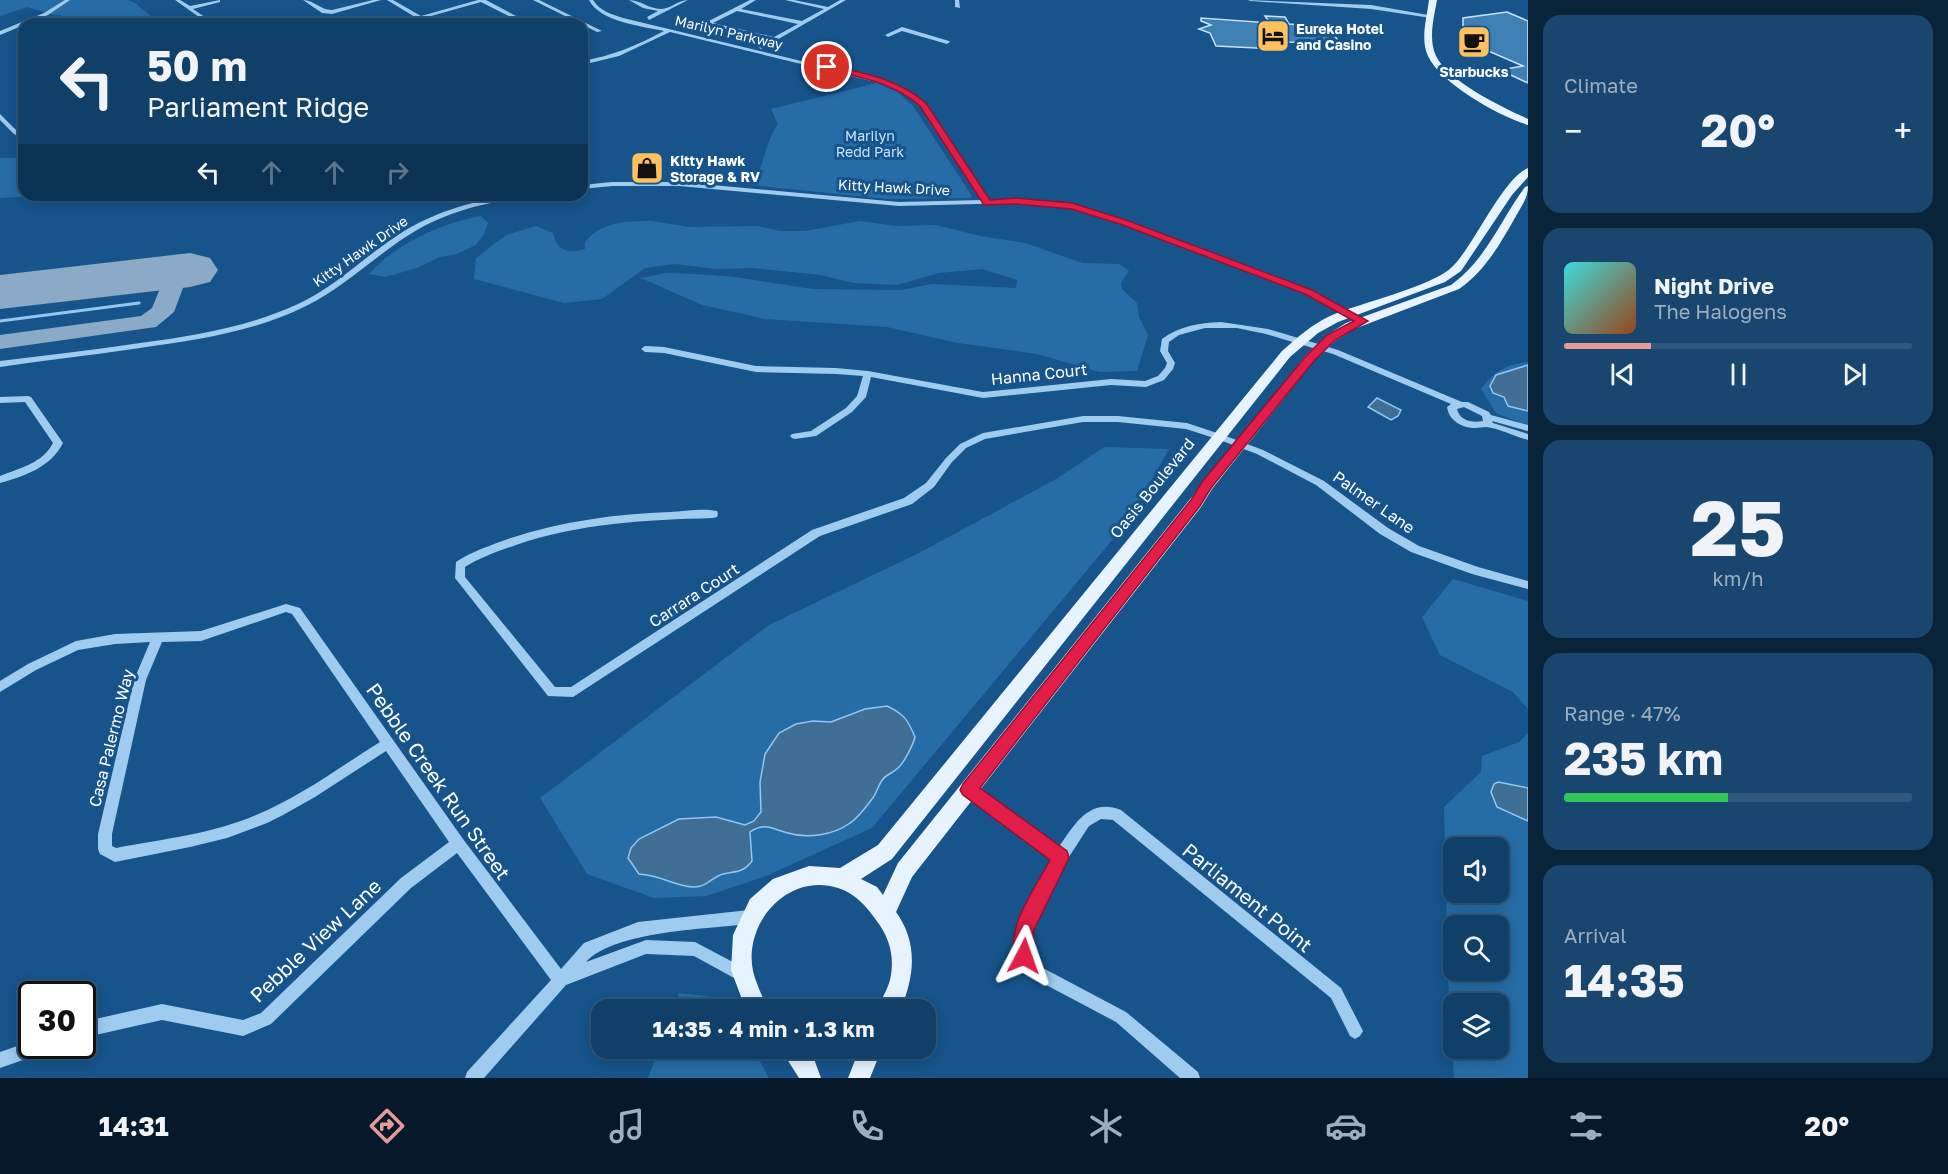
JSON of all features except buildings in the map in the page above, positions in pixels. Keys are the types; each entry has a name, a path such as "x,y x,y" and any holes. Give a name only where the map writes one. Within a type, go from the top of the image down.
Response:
{"main road":[{"path":"1433,0 1431,48 1433,57 1442,70 1483,99 1528,122"},
{"name":"Oasis Boulevard","path":"886,910 905,870 1241,445 1319,350 1356,317 1441,280 1457,269 1508,193 1528,171"},
{"name":"Oasis Boulevard","path":"840,878 858,870 885,852 1286,354 1314,330 1455,287 1466,280 1483,263 1528,189"},
{"path":"751,999 741,974 740,944 749,917 765,895 788,880 813,874 840,878 857,885 873,896 886,910 899,936 903,966 895,999"},
{"path":"800,1059 810,1078"},
{"path":"859,1078 867,1059"}],"street":[{"path":"36,18 68,0"},
{"path":"177,0 203,18"},
{"path":"304,0 324,12 332,12 379,0"},
{"path":"389,0 420,17"},
{"path":"416,18 482,0 516,18"},
{"path":"535,0 572,18"},
{"name":"Marilyn Parkway","path":"591,0 594,6 610,15 894,85 911,94 923,105 988,203"},
{"path":"631,0 645,7 663,11"},
{"path":"649,18 686,0"},
{"path":"692,31 754,0"},
{"path":"787,0 829,9"},
{"path":"761,47 844,0"},
{"path":"957,0 958,7"},
{"path":"1250,0 1371,8 1431,16"},
{"path":"189,8 218,1"},
{"path":"736,9 802,23"},
{"path":"588,23 610,15"},
{"path":"708,23 774,39"},
{"path":"588,26 599,31"},
{"path":"0,33 18,27"},
{"path":"888,35 902,29 946,42"},
{"path":"588,62 636,50 670,30"},
{"path":"0,116 18,134"},
{"name":"Kitty Hawk Drive","path":"588,186 679,184 899,204 1016,201 1072,206 1123,222 1309,292 1356,317"},
{"name":"Kitty Hawk Drive","path":"0,364 177,340 220,333 258,322 302,306 333,288 404,235 427,221 461,207 492,201"},
{"name":"Hanna Court","path":"645,349 664,350 756,369 868,374 983,395 1111,382 1146,384 1161,378 1169,369 1171,363 1164,351 1165,341 1175,332 1195,325 1227,325 1280,334 1319,350 1329,358 1456,407"},
{"path":"795,436 813,434 849,410 861,397 868,374"},
{"path":"0,400 28,399 57,443 54,454 46,460 0,480"},
{"path":"1528,428 1487,421 1480,426 1467,424 1456,418 1456,407 1476,408 1487,421 1528,437"},
{"name":"Carrara Court","path":"713,514 631,516 583,521 530,535 471,558 460,565 460,578 552,692 573,692 816,533 908,501 930,485 963,446 983,436 1083,419 1118,419 1187,426 1241,445"},
{"name":"Palmer Lane","path":"1241,445 1320,483 1384,531 1415,549 1456,565 1528,585"},
{"name":"Pebble Creek Run Street","path":"158,637 201,636 286,608 296,611 458,844 560,980"},
{"path":"1,686 32,667 76,646 115,639 158,637"},
{"name":"Casa Palermo Way","path":"158,637 140,680 105,834 105,849 115,855 205,838 262,819 315,790 388,743"},
{"path":"969,790 1060,858 1024,931 1024,956 1038,973 1121,1017 1192,1078"},
{"name":"Parliament Point","path":"1060,858 1084,822 1099,813 1116,814 1336,993 1355,1031"},
{"name":"Pebble View Lane","path":"96,1027 162,1012 243,1028 266,1019 406,884 458,844"},
{"path":"473,1078 589,948 638,929 749,917"},
{"path":"560,980 646,947 695,949 741,974"},
{"path":"0,1060 18,1054"}],"green space":[{"path":"0,0 127,0 134,2 153,18 54,15 27,7 0,16"},
{"name":"Marilyn Redd Park","path":"877,83 899,93 913,106 972,196 970,198 887,199 741,184 746,175 758,173 771,136 778,124 771,109"},
{"path":"0,158 18,158 18,197 0,198"},
{"path":"481,216 488,223 476,245 457,254 440,257 417,268 385,277 369,274 379,263 420,236 435,229"},
{"path":"652,221 689,227 757,226 780,231 805,231 860,221 896,226 935,225 1025,243 1083,263 1119,264 1129,271 1121,283 1122,289 1137,303 1139,317 1148,335 1137,371 1100,372 1037,354 958,343 887,327 765,319 702,305 641,278 666,273 696,274 735,277 812,289 901,290 932,284 1016,288 1017,280 983,269 939,273 897,285 854,283 821,275 753,268 716,269 675,264 645,268 602,299 564,303 474,279 476,258 506,235 536,226 553,233 557,244 564,250 574,251 585,249 585,242 607,226 624,222"},
{"path":"1528,362 1528,426 1496,413 1481,389 1501,370"},
{"path":"1104,447 1169,449 1128,521 872,828 766,876 706,896 654,898 587,874 540,798 769,625 921,552 1056,479"},
{"path":"1453,579 1528,601 1528,709 1513,692 1440,655 1422,617"},
{"path":"1528,733 1528,1078 1454,1078 1453,1059 1509,1059 1509,993 1449,993 1448,981 1509,981 1509,915 1447,915 1446,903 1509,903 1509,837 1445,837 1444,807 1481,772 1482,756 1519,742"},
{"path":"679,993 724,999 677,999"},
{"path":"655,1059 759,1059 769,1078 648,1078"}],"shaded area":[{"path":"1528,365 1528,411 1508,406 1504,397 1493,393 1490,386 1496,375"},
{"path":"1377,398 1401,410 1398,416 1391,420 1368,407"},
{"path":"887,706 905,718 915,737 914,740 900,766 883,779 865,809 844,827 812,836 795,835 769,827 755,829 750,832 752,861 749,865 739,871 719,875 699,887 681,885 654,876 639,874 628,858 631,848 639,839 679,819 716,817 745,825 754,821 761,812 760,782 765,754 779,733 796,724 813,721 831,722 865,709"},
{"path":"1498,782 1528,788 1528,821 1497,807 1491,792 1494,784"}],"waterway":[{"path":"0,321 139,303"}],"taxiway":[{"path":"0,342 148,322 162,312 175,280 172,275 159,274"}],"runway":[{"path":"0,292 190,270"}],"place":[{"name":"Eureka Hotel and Casino","path":"1273,36"},
{"name":"Starbucks","path":"1474,42"},
{"name":"Kitty Hawk Storage & RV","path":"647,168"}],"route":[{"path":"827,67 894,85 911,94 923,105 988,203 1044,202 1072,206 1123,222 1309,292 1363,321 1331,338 1309,359 1207,485 1196,503 969,790 1060,858 1024,931 1024,956"}]}
